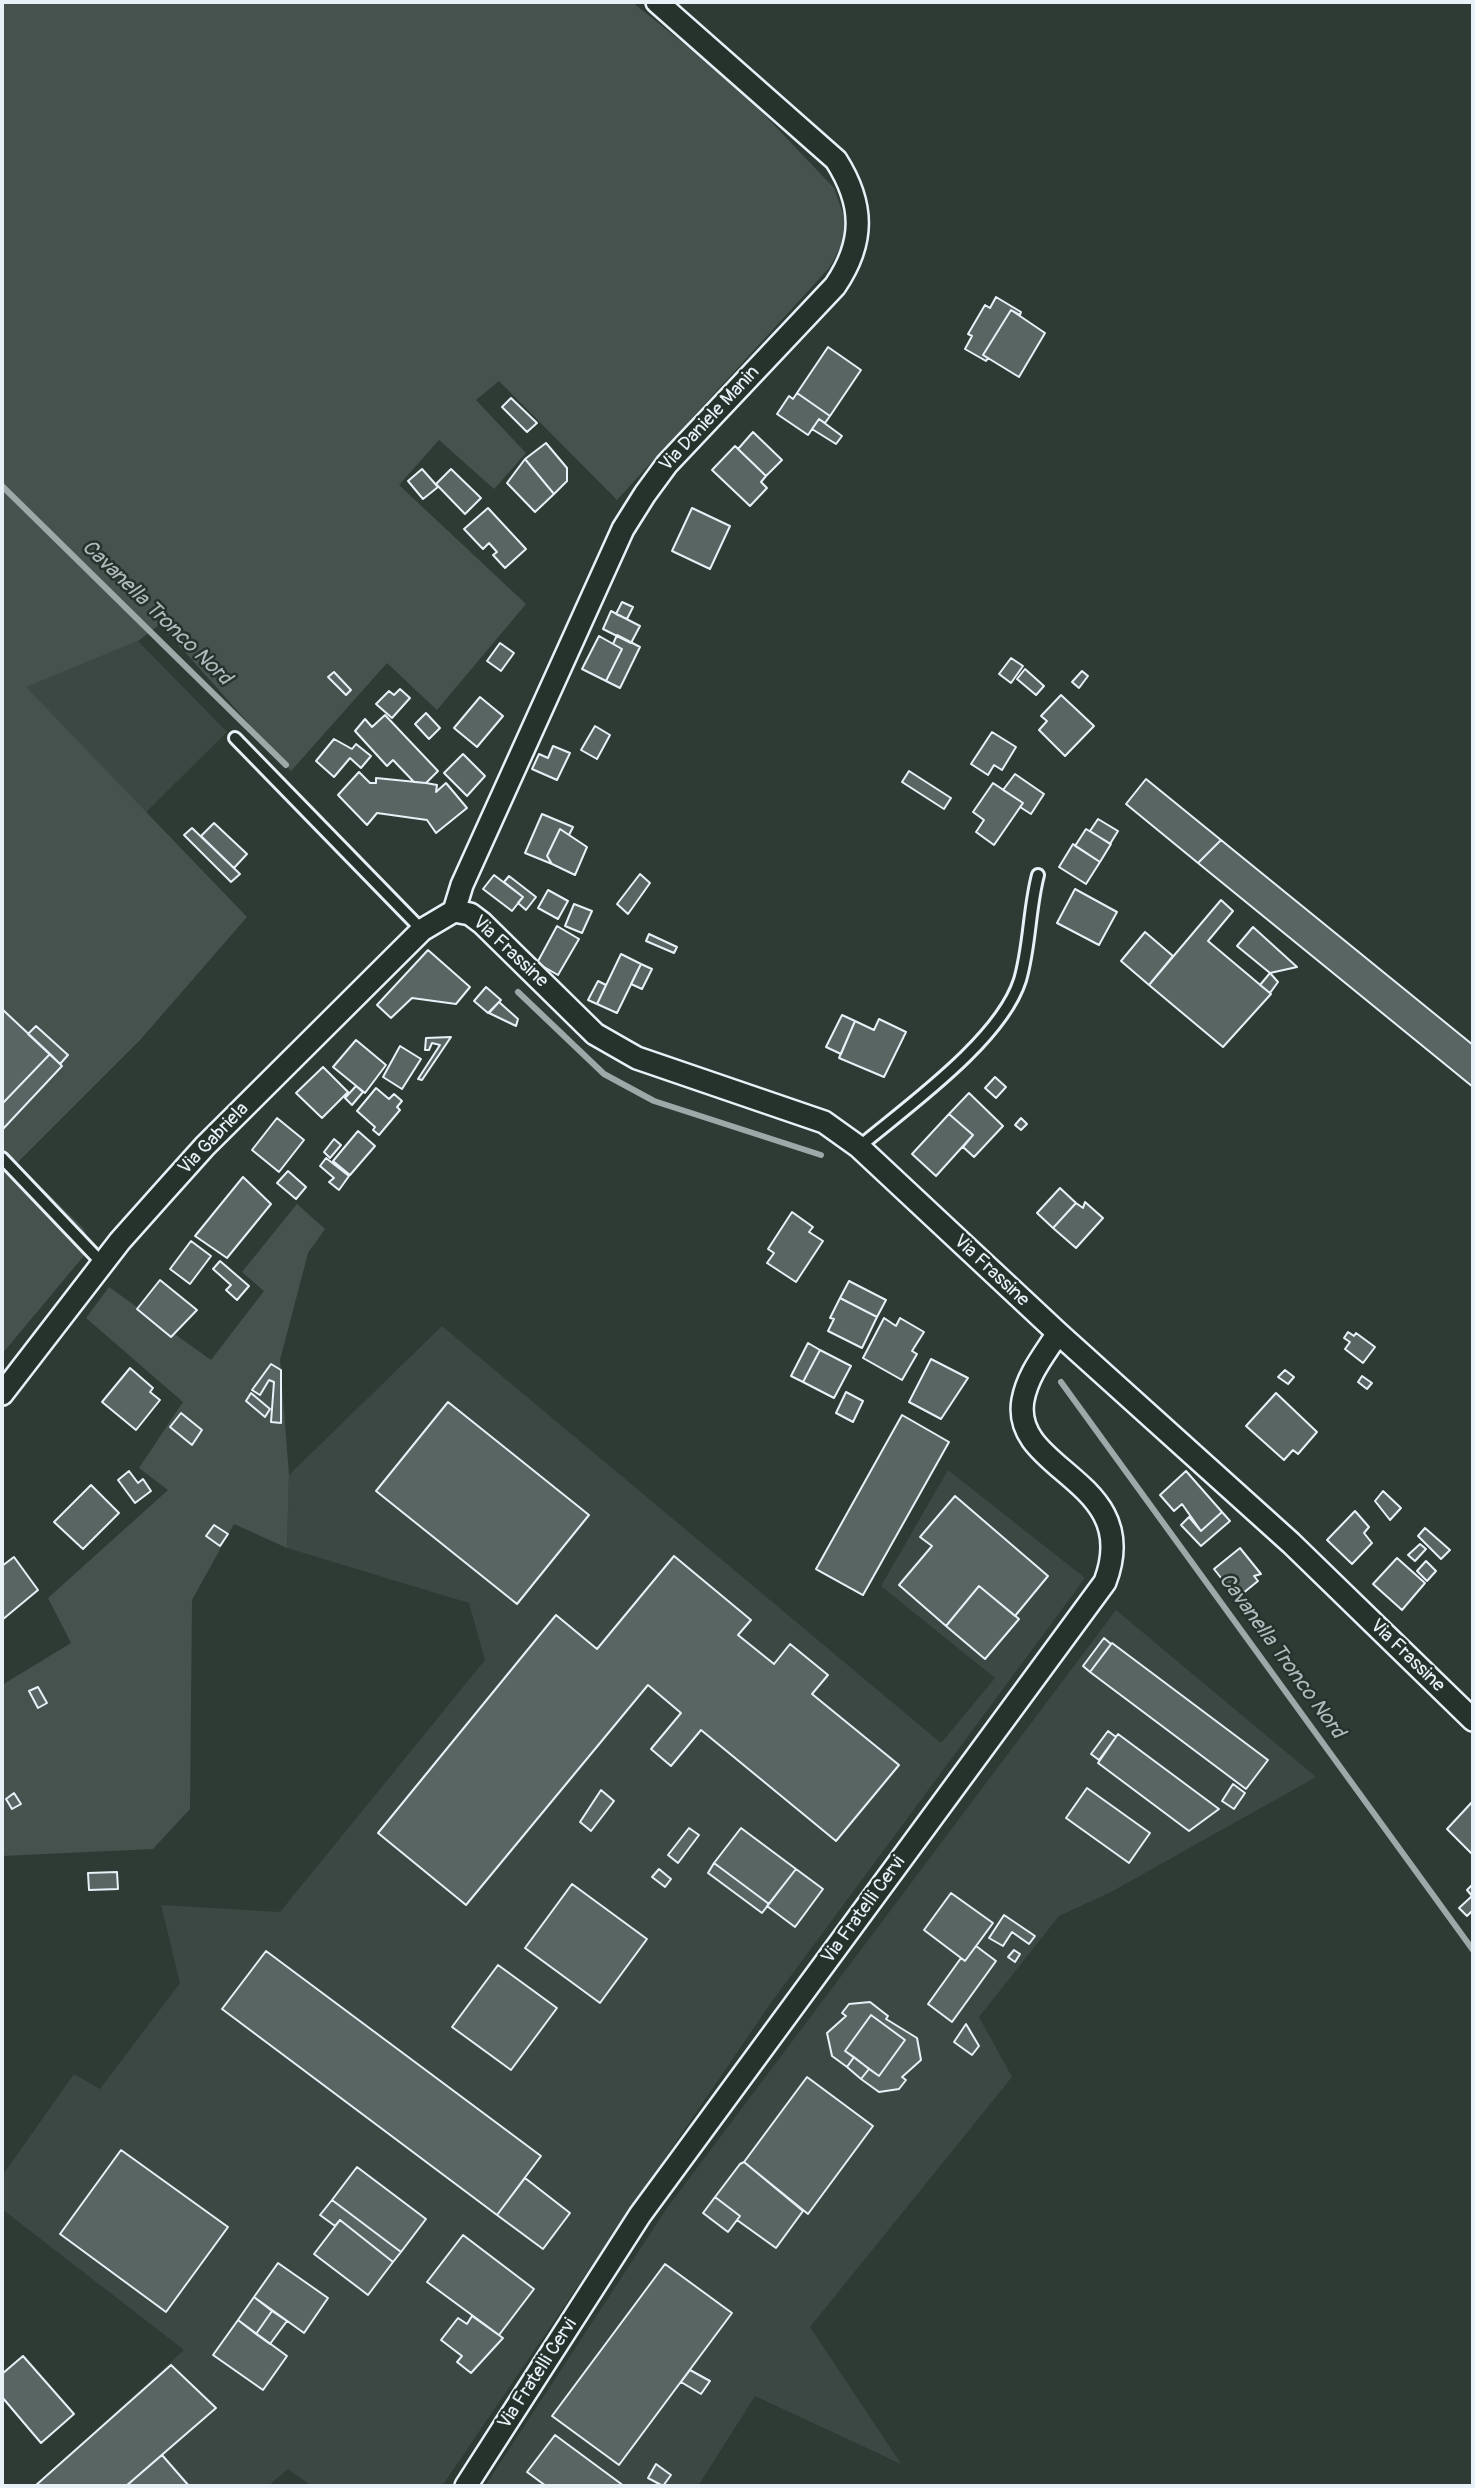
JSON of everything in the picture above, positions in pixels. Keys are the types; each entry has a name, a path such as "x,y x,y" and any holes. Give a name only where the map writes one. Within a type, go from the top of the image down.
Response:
{"street":[{"name":"Via Daniele Manin","path":"454,911 462,884 623,529 667,464 835,286 853,257 857,205 849,181 836,160 657,2"},
{"name":"Via Gabriela","path":"2,1394 103,1264 205,1146 422,930 454,911"},
{"name":"Via Frassine","path":"454,911 470,914 482,923 595,1034 637,1058 824,1122 859,1147 1058,1333 1291,1543 1473,1720"},
{"name":"Via Fratelli Cervi","path":"466,2486 640,2215 1105,1583 1113,1562 1112,1528 1090,1494 1044,1451 1029,1433 1024,1420 1023,1403 1030,1375 1058,1333"}],"lane":[{"path":"235,738 422,930"},
{"path":"859,1147 966,1054 1003,1017 1020,979 1030,905 1038,874"},
{"path":"2,1158 103,1264"}],"shaded area":[{"path":"2,2 632,2 738,87 834,188 849,231 830,267 617,500 499,381 476,400 526,453 494,489 439,440 399,485 526,604 437,710 387,663 291,771 160,624 138,641 26,687 247,917 141,1039 17,1163 83,1228 92,1246 2,1354"},
{"path":"138,641 227,732 145,813 25,687"},
{"path":"297,1204 325,1229 308,1253 280,1360 289,1475 287,1548 234,1524 192,1600 190,1809 153,1849 2,1856 2,1685 71,1643 48,1598 168,1490 139,1468 183,1402 86,1318 109,1287 211,1360 264,1291 242,1272"},
{"path":"442,1326 941,1743 995,1678 881,1586 948,1470 1085,1578 770,2004 442,2486 312,2486 288,2469 268,2486 34,2486 184,2350 2,2209 2,2176 74,2074 100,2089 180,1983 161,1905 280,1912 485,1660 469,1603 287,1548 289,1475"},
{"path":"1116,1610 1316,1777 1111,1892 1059,1916 979,2017 1012,2077 810,2327 901,2464 755,2396 698,2486 485,2486 667,2208"}],"building":[{"path":"996,297 1021,312 1020,315 1011,310 983,355 988,358 986,361 965,349 972,336 968,334 985,305 990,308"},
{"path":"1011,310 1045,333 1019,377 983,355"},
{"path":"828,347 861,370 830,416 797,393"},
{"path":"797,393 830,416 825,423 819,419 808,435 777,414 789,396 793,399"},
{"path":"511,398 537,423 527,432 502,407"},
{"path":"819,419 842,436 836,444 812,429"},
{"path":"753,432 782,460 766,476 738,449"},
{"path":"546,443 567,468 567,481 554,494 525,459"},
{"path":"735,446 766,476 761,482 767,488 750,506 712,470"},
{"path":"525,459 554,494 535,512 507,483"},
{"path":"422,469 438,487 423,499 408,481"},
{"path":"451,469 481,498 465,514 436,484"},
{"path":"488,508 526,549 505,568 493,555 497,552 489,543 483,549 464,529"},
{"path":"692,508 730,526 710,569 672,551"},
{"path":"622,602 633,607 627,619 616,614"},
{"path":"611,611 640,626 631,643 603,629"},
{"path":"617,635 640,647 620,688 606,681 622,649 613,644"},
{"path":"599,636 622,649 606,681 582,669"},
{"path":"500,643 514,653 501,671 487,661"},
{"path":"1011,658 1023,666 1011,683 999,674"},
{"path":"1025,669 1044,686 1036,695 1017,679"},
{"path":"1082,671 1088,676 1079,688 1072,682"},
{"path":"334,672 351,690 346,695 328,677"},
{"path":"400,689 410,698 392,718 376,704 389,691 394,695"},
{"path":"1061,695 1094,726 1065,756 1039,730 1047,721 1041,716"},
{"path":"480,697 503,716 477,747 454,728"},
{"path":"426,713 440,728 429,739 415,724"},
{"path":"385,715 438,771 426,783 414,782 393,760 387,766 355,731 365,719 372,727"},
{"path":"595,726 610,735 597,759 581,750"},
{"path":"992,732 1016,747 1002,770 994,765 988,775 971,764"},
{"path":"334,739 352,749 356,744 371,756 361,768 350,758 334,777 316,761"},
{"path":"553,746 570,753 557,780 532,769 539,754 548,758"},
{"path":"463,754 485,776 467,796 444,773"},
{"path":"909,771 951,798 944,809 902,782"},
{"path":"359,772 370,783 376,783 376,778 426,783 437,785 436,792 446,783 467,808 436,833 427,820 377,813 367,825 338,795"},
{"path":"1015,774 1044,794 1031,814 1020,807 1023,803 1003,790"},
{"path":"1146,779 1221,840 1198,863 1126,804"},
{"path":"993,783 1023,803 994,845 976,832 984,820 973,812"},
{"path":"542,814 573,827 569,835 560,829 547,856 552,864 525,853"},
{"path":"1098,819 1118,831 1110,844 1090,831"},
{"path":"214,823 247,854 234,868 201,836"},
{"path":"192,828 240,874 231,882 184,835"},
{"path":"560,829 587,847 575,875 552,864 547,856"},
{"path":"1086,829 1111,844 1100,862 1075,846"},
{"path":"1221,840 1473,1045 1473,1087 1198,863"},
{"path":"1073,844 1100,862 1086,884 1059,867"},
{"path":"640,874 650,883 628,914 617,904"},
{"path":"494,875 523,897 512,911 483,889"},
{"path":"509,876 536,897 526,910 518,903 523,897 504,882"},
{"path":"1075,889 1117,912 1099,945 1057,923"},
{"path":"548,890 568,901 558,919 538,908"},
{"path":"1221,900 1233,911 1208,941 1271,994 1223,1047 1149,985"},
{"path":"574,904 592,911 582,933 565,926"},
{"path":"557,926 579,939 558,975 537,963"},
{"path":"1253,927 1297,967 1270,973 1237,946"},
{"path":"1145,932 1173,956 1149,985 1121,961"},
{"path":"649,934 677,947 674,953 646,941"},
{"path":"428,950 470,987 456,1004 412,998 391,1018 377,1005"},
{"path":"621,954 641,964 617,1013 597,1004"},
{"path":"641,964 652,969 642,989 631,984"},
{"path":"1270,973 1278,982 1270,993 1260,985"},
{"path":"598,981 606,985 597,1004 588,1000"},
{"path":"486,987 501,1000 488,1013 474,1001"},
{"path":"499,1002 518,1019 516,1026 489,1013"},
{"path":"2,1009 50,1054 2,1104"},
{"path":"842,1015 855,1021 841,1054 826,1047"},
{"path":"879,1019 906,1032 884,1077 839,1058 855,1021 874,1030"},
{"path":"36,1026 68,1055 60,1064 28,1034"},
{"path":"451,1037 422,1080 418,1079 440,1045 432,1043 429,1050 425,1050 426,1038"},
{"path":"356,1040 386,1065 365,1093 333,1067"},
{"path":"400,1046 421,1059 402,1089 383,1077"},
{"path":"50,1054 62,1066 2,1130 2,1104"},
{"path":"323,1067 348,1092 322,1118 296,1093"},
{"path":"995,1077 1006,1087 996,1098 985,1088"},
{"path":"356,1086 363,1092 352,1105 345,1098"},
{"path":"376,1088 389,1099 394,1094 402,1101 397,1107 400,1110 379,1135 373,1130 375,1127 357,1111"},
{"path":"969,1093 1003,1126 974,1157 963,1147 973,1135 949,1114"},
{"path":"949,1114 973,1135 936,1176 912,1154"},
{"path":"277,1118 304,1140 279,1172 252,1150"},
{"path":"1021,1118 1027,1124 1021,1130 1015,1125"},
{"path":"358,1131 375,1146 350,1175 333,1161"},
{"path":"334,1139 341,1145 330,1158 324,1152"},
{"path":"326,1158 349,1176 339,1190 329,1182 334,1178 320,1166"},
{"path":"288,1171 306,1187 296,1199 277,1183"},
{"path":"243,1177 271,1204 227,1258 195,1236"},
{"path":"1060,1188 1076,1203 1053,1228 1037,1213"},
{"path":"1085,1202 1103,1218 1076,1248 1053,1228 1076,1203 1083,1208"},
{"path":"792,1212 813,1227 809,1232 823,1241 796,1282 767,1263 774,1253 768,1249"},
{"path":"191,1241 211,1256 190,1284 170,1269"},
{"path":"220,1261 249,1286 237,1300 226,1290 231,1285 213,1269"},
{"path":"160,1280 197,1310 171,1337 137,1309"},
{"path":"849,1281 886,1300 877,1317 840,1298"},
{"path":"840,1298 877,1317 862,1348 828,1331 834,1319 830,1318"},
{"path":"884,1318 896,1326 900,1318 924,1332 912,1351 917,1354 902,1380 863,1358"},
{"path":"1348,1332 1354,1336 1356,1333 1375,1347 1363,1363 1345,1349 1350,1342 1344,1338"},
{"path":"808,1343 820,1350 803,1382 791,1376"},
{"path":"820,1350 851,1366 834,1398 803,1382"},
{"path":"931,1359 968,1378 941,1419 909,1402"},
{"path":"271,1364 281,1370 281,1423 271,1422 274,1382 269,1380 260,1395 252,1390"},
{"path":"130,1368 153,1388 150,1392 160,1400 136,1430 102,1402"},
{"path":"1285,1370 1294,1377 1288,1384 1278,1377"},
{"path":"1362,1376 1372,1383 1367,1389 1358,1382"},
{"path":"846,1392 863,1401 853,1422 836,1413"},
{"path":"251,1393 270,1409 265,1417 246,1401"},
{"path":"1276,1393 1317,1432 1298,1454 1293,1450 1284,1460 1246,1426"},
{"path":"448,1402 589,1515 517,1604 376,1491"},
{"path":"181,1413 202,1430 192,1445 170,1427"},
{"path":"902,1415 949,1442 863,1595 816,1569"},
{"path":"129,1471 138,1483 143,1479 151,1491 135,1503 118,1480"},
{"path":"1186,1471 1222,1512 1201,1531 1182,1504 1174,1511 1160,1495"},
{"path":"91,1485 119,1513 83,1549 54,1522"},
{"path":"1383,1491 1401,1508 1390,1520 1375,1501"},
{"path":"955,1496 1048,1576 1015,1616 979,1586 946,1626 899,1585 932,1546 920,1537"},
{"path":"1355,1511 1369,1527 1364,1533 1372,1543 1352,1564 1327,1540"},
{"path":"1222,1512 1230,1521 1201,1546 1181,1525 1189,1517 1201,1531"},
{"path":"214,1525 228,1534 220,1546 206,1536"},
{"path":"1425,1528 1450,1550 1441,1559 1418,1536"},
{"path":"1420,1544 1426,1549 1415,1561 1408,1555"},
{"path":"1240,1548 1261,1574 1254,1576 1258,1581 1242,1594 1238,1589 1233,1593 1214,1569"},
{"path":"674,1556 751,1620 738,1635 774,1664 790,1644 828,1675 812,1694 899,1765 836,1841 701,1730 671,1766 651,1749 681,1713 648,1685 466,1905 378,1833 556,1615 597,1649"},
{"path":"14,1557 38,1590 2,1620 2,1566"},
{"path":"1397,1558 1425,1583 1402,1610 1373,1584"},
{"path":"1426,1561 1436,1571 1427,1581 1417,1571"},
{"path":"979,1586 1019,1619 985,1659 946,1626"},
{"path":"1104,1638 1111,1644 1090,1672 1083,1666"},
{"path":"1112,1643 1268,1760 1246,1789 1090,1672"},
{"path":"38,1687 47,1703 38,1708 29,1691"},
{"path":"1108,1731 1116,1737 1099,1760 1091,1754"},
{"path":"1118,1734 1219,1809 1189,1831 1098,1763"},
{"path":"1233,1784 1245,1793 1234,1809 1222,1801"},
{"path":"1087,1788 1150,1833 1129,1863 1066,1818"},
{"path":"601,1790 614,1801 591,1831 580,1822"},
{"path":"14,1793 21,1804 12,1809 6,1799"},
{"path":"1473,1801 1473,1855 1447,1829"},
{"path":"689,1828 699,1835 678,1863 668,1855"},
{"path":"741,1828 796,1869 769,1904 714,1863"},
{"path":"714,1863 769,1904 762,1913 708,1873"},
{"path":"659,1869 671,1879 665,1887 652,1877"},
{"path":"796,1869 823,1889 795,1927 767,1906"},
{"path":"117,1872 118,1889 89,1890 88,1873"},
{"path":"572,1884 647,1939 600,2003 525,1948"},
{"path":"1473,1884 1473,1910 1467,1916 1459,1908 1472,1896 1467,1890"},
{"path":"951,1893 993,1923 965,1961 924,1930"},
{"path":"1004,1915 1035,1936 1029,1944 1012,1932 1003,1946 989,1938"},
{"path":"976,1946 996,1961 952,2022 928,2004 961,1958 965,1961"},
{"path":"1014,1950 1020,1954 1015,1962 1008,1957"},
{"path":"266,1951 541,2156 497,2215 222,2009"},
{"path":"498,1965 557,2008 511,2070 452,2027"},
{"path":"870,2002 888,2016 886,2019 917,2038 921,2060 902,2077 906,2080 899,2089 879,2092 861,2079 869,2069 879,2076 905,2040 871,2015 845,2051 854,2057 847,2067 832,2056 827,2033 846,2016 842,2013 849,2004"},
{"path":"871,2015 905,2040 879,2076 845,2051"},
{"path":"966,2024 979,2046 972,2055 954,2042"},
{"path":"854,2057 869,2069 861,2079 847,2067"},
{"path":"807,2077 873,2126 808,2214 744,2162"},
{"path":"121,2150 228,2227 166,2312 60,2234"},
{"path":"744,2162 803,2211 776,2248 737,2220 740,2216 715,2197"},
{"path":"357,2167 426,2219 401,2252 332,2200"},
{"path":"525,2178 570,2213 543,2249 497,2215"},
{"path":"715,2197 740,2216 728,2232 703,2213"},
{"path":"332,2200 401,2252 393,2262 340,2220 335,2226 320,2215"},
{"path":"340,2220 393,2262 368,2295 314,2254"},
{"path":"463,2235 534,2289 499,2335 427,2282"},
{"path":"278,2263 328,2298 304,2333 254,2297"},
{"path":"665,2264 732,2313 619,2465 552,2416"},
{"path":"254,2297 272,2311 256,2334 238,2320"},
{"path":"272,2311 287,2321 270,2344 256,2334"},
{"path":"472,2316 503,2338 471,2373 457,2362 462,2356 441,2340 458,2318 467,2324"},
{"path":"238,2320 287,2356 263,2390 213,2355"},
{"path":"23,2356 74,2414 41,2443 2,2397 2,2374"},
{"path":"171,2365 216,2408 126,2486 35,2486"},
{"path":"690,2370 710,2381 701,2394 681,2382"},
{"path":"555,2435 624,2486 546,2486 527,2472"},
{"path":"162,2455 189,2486 126,2486"},
{"path":"656,2464 671,2475 663,2486 648,2478"}],"waterway":[{"name":"Cavanella Tronco Nord","path":"2,486 286,765"},
{"name":"Cavanella Tronco Nord","path":"518,992 604,1074 654,1101 821,1155"},
{"name":"Cavanella Tronco Nord","path":"1061,1382 1473,1950"}]}
